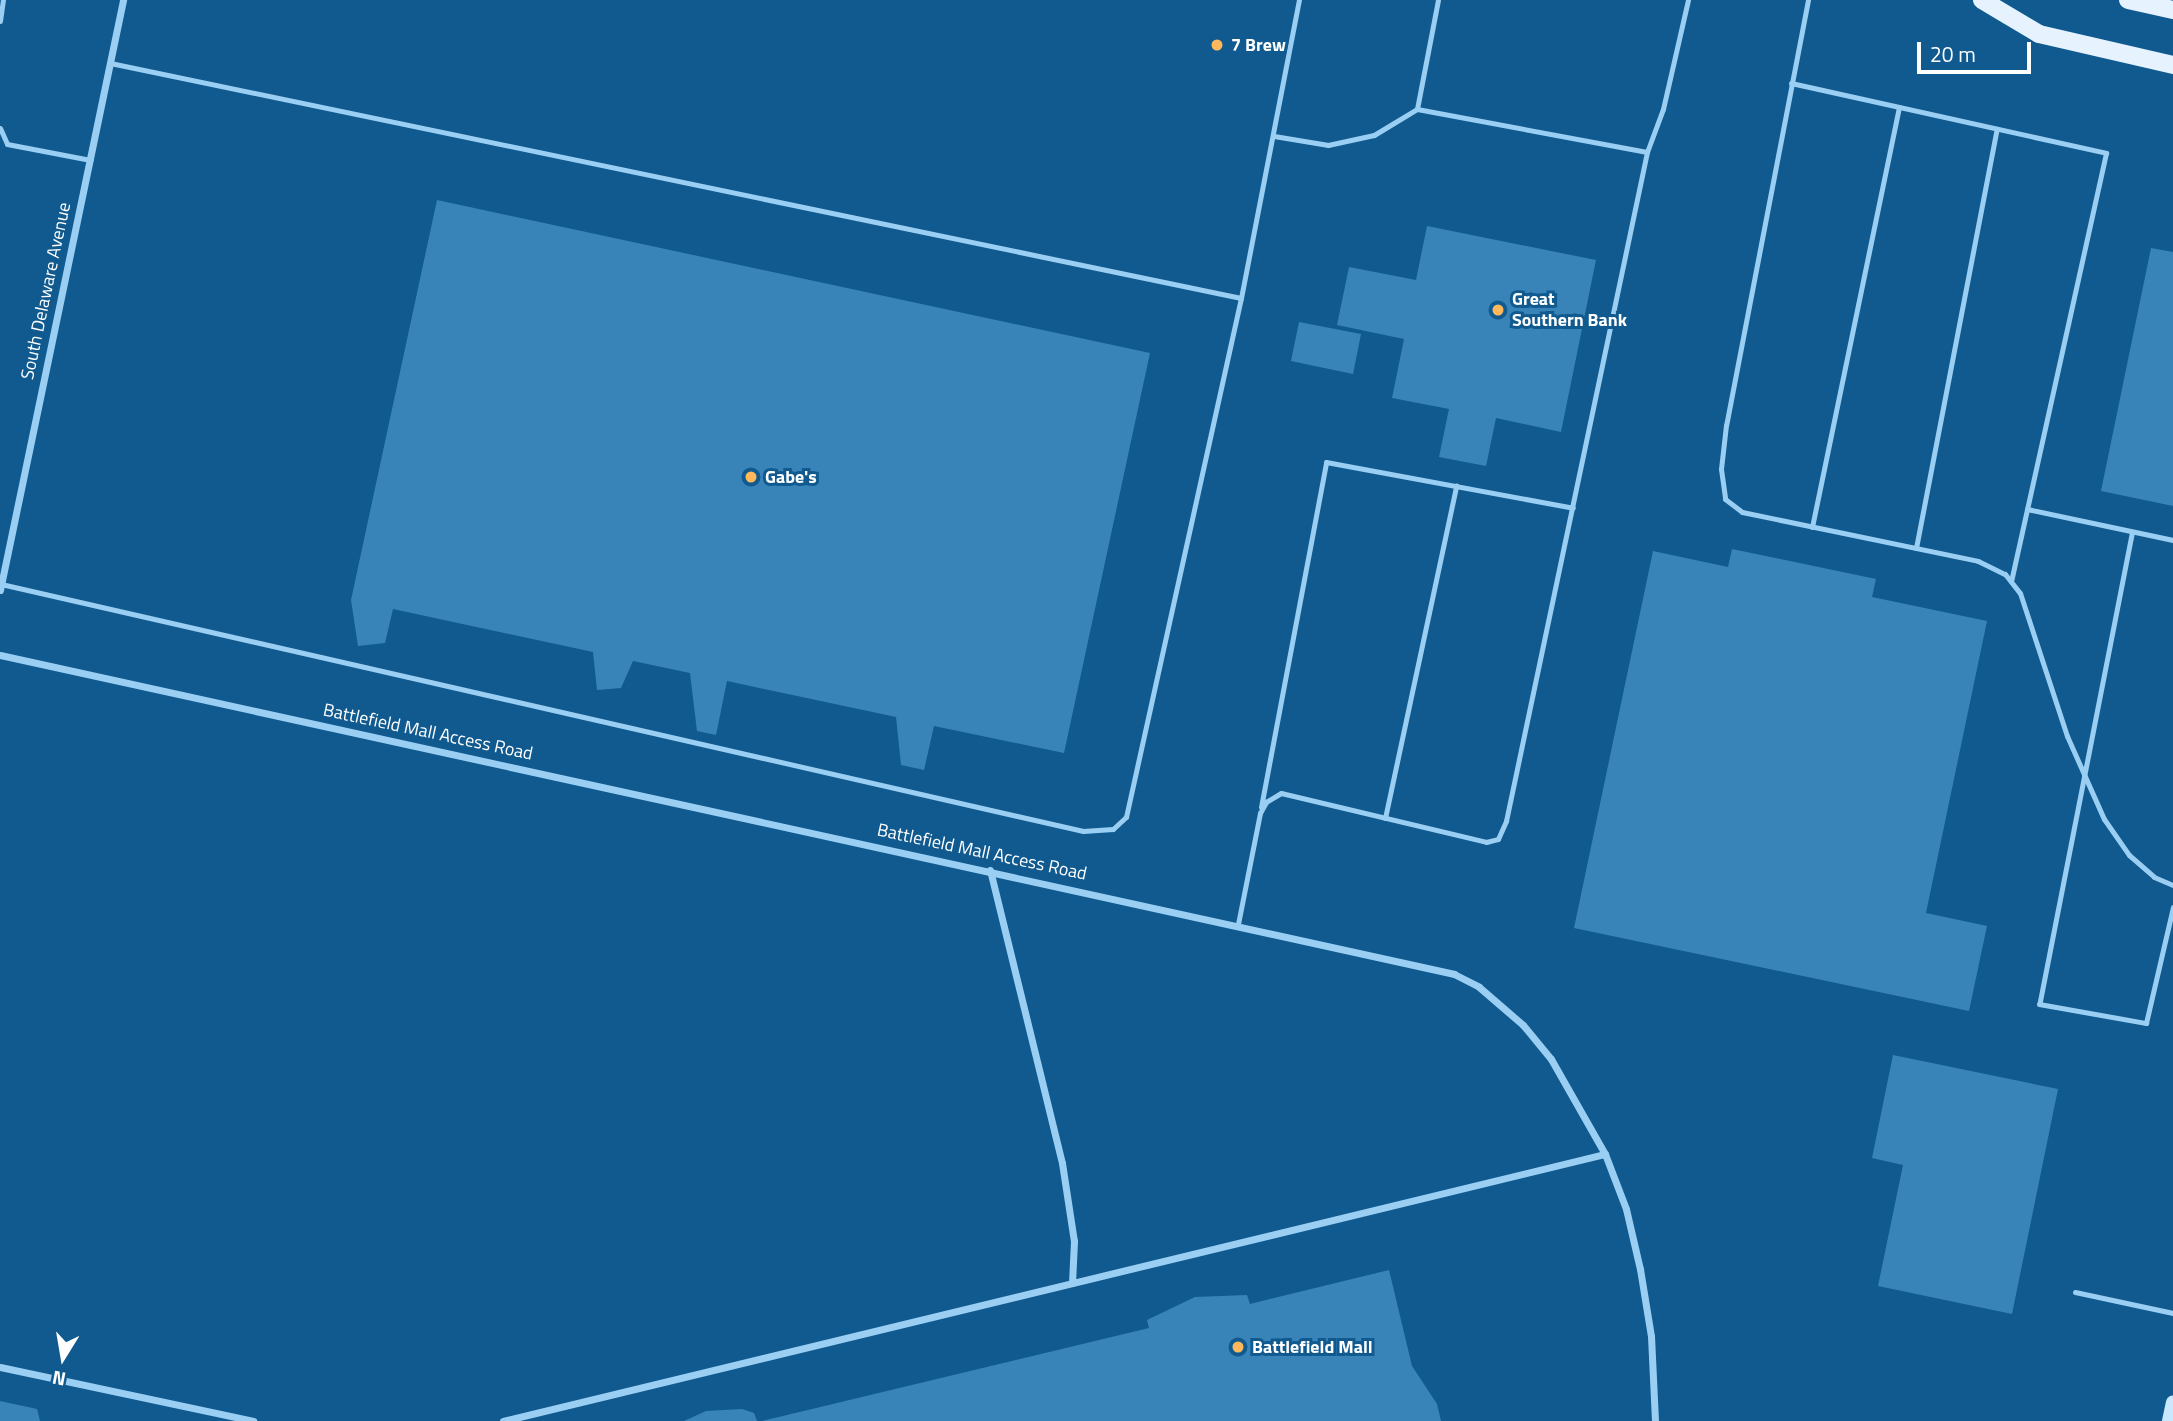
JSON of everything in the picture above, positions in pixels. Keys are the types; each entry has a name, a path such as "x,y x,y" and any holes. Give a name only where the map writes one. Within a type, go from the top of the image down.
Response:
{"main road":[{"path":"1982,0 2039,34 2173,65"},
{"path":"2127,0 2173,10"},
{"path":"2169,1421 2173,1402"}],"street":[{"name":"South Delaware Avenue","path":"1,587 123,0"},
{"name":"Battlefield Mall Access Road","path":"0,655 1430,965 1479,987 1523,1025 1551,1059 1605,1154 1626,1209 1640,1269 1651,1336 1655,1421"},
{"path":"989,870 1062,1163 1074,1241 1072,1283"},
{"path":"503,1421 1605,1154"},
{"path":"0,1367 253,1421"}],"lane":[{"path":"0,21 3,0"},
{"path":"1,587 1083,831 1113,829 1126,817 1241,298 1299,0"},
{"path":"1417,109 1438,0"},
{"path":"1260,813 1266,802 1281,793 1486,842 1498,839 1506,821 1647,152 1663,109 1688,0"},
{"path":"1808,0 1726,425 1721,485 1731,508 1996,566 2011,580 2084,774 2104,818 2129,855 2154,877 2173,885"},
{"path":"110,62 1241,298"},
{"path":"1791,83 2106,153 2011,580"},
{"path":"1812,527 1899,107"},
{"path":"1274,136 1328,145 1374,135 1417,109 1647,152"},
{"path":"0,128 7,144 90,160"},
{"path":"1916,548 1997,129"},
{"path":"1238,924 1326,461 1573,508"},
{"path":"1385,818 1456,486"},
{"path":"2027,509 2173,540"},
{"path":"2132,532 2039,1004 2146,1023 2173,907"},
{"path":"2075,1292 2173,1313"}],"building":[{"name":"Gabe's","path":"437,200 1150,353 1064,753 934,726 924,770 901,765 896,717 727,681 716,735 697,731 690,673 633,661 621,688 597,690 593,652 393,609 385,643 358,646 351,600"},
{"name":"Great Southern Bank","path":"1427,226 1596,260 1561,432 1496,418 1486,466 1439,457 1449,409 1392,398 1404,339 1337,325 1349,267 1416,280"},
{"path":"2151,248 2173,252 2173,506 2101,491"},
{"path":"1299,322 1361,334 1353,374 1291,361"},
{"path":"1732,549 1876,579 1872,597 1987,621 1926,913 1987,926 1969,1011 1574,928 1653,551 1728,567"},
{"path":"1893,1055 2058,1089 2012,1314 1878,1286 1903,1165 1872,1158"},
{"name":"Battlefield Mall","path":"1389,1270 1412,1366 1437,1404 1441,1421 762,1421 1149,1328 1147,1320 1195,1297 1247,1295 1250,1304"},
{"path":"0,1401 37,1409 40,1421 0,1421"},
{"path":"742,1409 754,1413 757,1421 684,1421 706,1411"}],"place":[{"name":"7 Brew","path":"1217,45"},
{"name":"Great Southern Bank","path":"1498,310"},
{"name":"Gabe's","path":"751,477"},
{"name":"Battlefield Mall","path":"1238,1347"}]}
